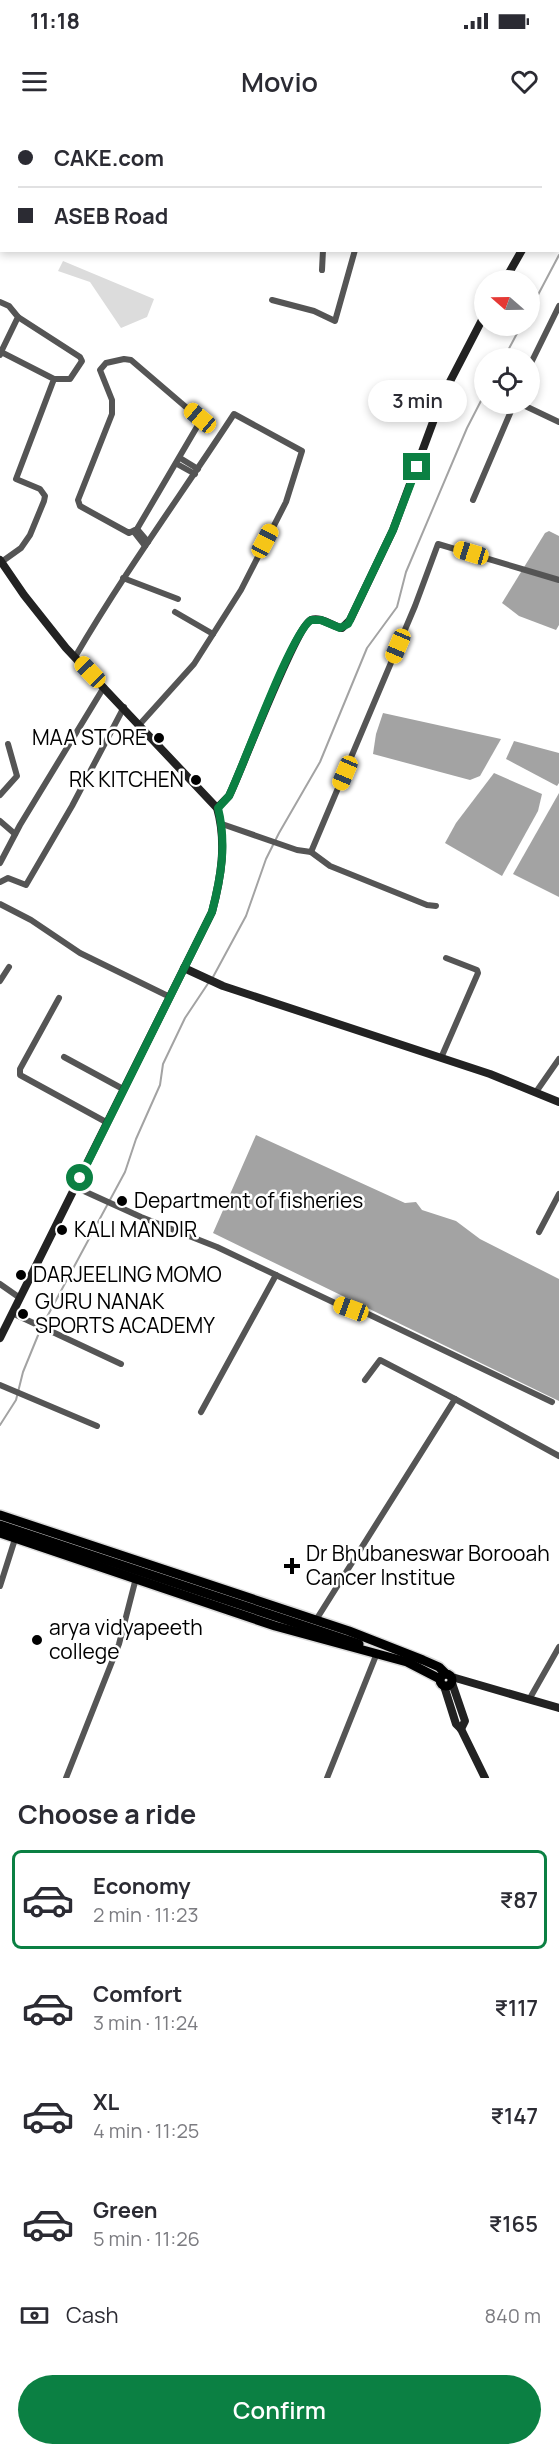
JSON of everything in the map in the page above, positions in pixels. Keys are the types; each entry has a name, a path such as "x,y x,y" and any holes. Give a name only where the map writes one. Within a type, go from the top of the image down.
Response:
{"main road":[{"path":"511,270 521,252"},
{"path":"218,808 229,796 290,651 304,626 311,620 318,619 342,628 350,620 393,530 443,395 474,335"},
{"path":"0,562 75,657 218,808 222,824 220,881 212,912 0,1338"},
{"path":"184,968 223,986 441,1058 559,1102"},
{"path":"0,1515 316,1620 377,1653 407,1662 446,1680 530,1698 559,1708"},
{"path":"0,1525 362,1643 423,1660 439,1668 458,1695 465,1721 461,1729 485,1778"},
{"path":"0,1533 136,1577 275,1626 362,1643"}],"street":[{"path":"0,206 0,228"},
{"path":"322,270 323,252"},
{"path":"272,300 314,311 335,321 355,252"},
{"path":"0,302 9,306 18,317 80,357 82,361 70,379 54,379 1,353 18,317"},
{"path":"538,348 559,306"},
{"path":"131,360 200,418 201,423 179,461 135,531 129,534 78,504 112,414 112,400 100,373 106,363 131,360"},
{"path":"0,562 21,548 30,535 44,501 45,496 40,489 16,479 54,379"},
{"path":"540,413 559,422"},
{"path":"75,657 123,578 197,472 234,414 302,451 286,502 241,590 194,664 140,724"},
{"path":"473,500 510,414"},
{"path":"179,461 197,472"},
{"path":"135,531 146,544"},
{"path":"311,852 415,606 438,544 559,580"},
{"path":"123,578 178,599"},
{"path":"175,612 213,634"},
{"path":"0,863 15,834 104,687"},
{"path":"0,882 8,878 26,885 72,806 124,707"},
{"path":"0,795 17,776 8,744"},
{"path":"0,821 15,834"},
{"path":"222,824 311,852 330,866 428,905 436,906"},
{"path":"0,904 31,920 80,953 170,997"},
{"path":"441,1058 478,973 475,969 446,958"},
{"path":"0,981 9,967"},
{"path":"59,998 20,1069 20,1075 106,1122"},
{"path":"64,1058 123,1089"},
{"path":"536,1092 559,1059"},
{"path":"75,1187 217,1247 335,1303 368,1314 552,1402"},
{"path":"539,1232 559,1194"},
{"path":"201,1412 276,1275"},
{"path":"0,1284 20,1298"},
{"path":"12,1313 121,1364"},
{"path":"364,1380 380,1360 559,1456"},
{"path":"0,1385 97,1426"},
{"path":"316,1620 455,1399"},
{"path":"0,1586 15,1539"},
{"path":"66,1778 119,1644 136,1577"},
{"path":"530,1698 559,1647"},
{"path":"327,1778 377,1653"}],"shaded area":[{"path":"63,261 154,299 147,317 121,328 90,282 58,271"},
{"path":"549,531 559,536 559,625 556,630 519,616 502,603 545,533"},
{"path":"383,713 501,739 480,776 470,780 373,754 376,734"},
{"path":"514,741 559,753 559,783 557,786 506,759"},
{"path":"494,773 542,794 538,811 502,876 445,843 456,823"},
{"path":"559,793 559,897 513,874"},
{"path":"256,1135 405,1203 416,1202 422,1210 456,1221 480,1239 559,1279 559,1401 213,1233"}],"waterway":[{"path":"540,291 559,255"},
{"path":"509,348 516,336"},
{"path":"213,977 246,916 266,859 320,762 367,648 397,607 406,572 474,414"},
{"path":"0,1425 16,1400 23,1372 41,1328 125,1172 136,1139 160,1085 163,1064 185,1018 209,982"}],"place":[{"name":"MAA STORE","path":"159,738"},
{"name":"RK KITCHEN","path":"196,780"},
{"name":"Department of fisheries","path":"122,1201"},
{"name":"KALI MANDIR","path":"62,1230"},
{"name":"DARJEELING MOMO","path":"21,1275"},
{"name":"GURU NANAK SPORTS ACADEMY","path":"23,1314"},
{"name":"Dr Bhubaneswar Borooah Cancer Institue","path":"292,1566"},
{"name":"arya vidyapeeth college","path":"37,1640"}],"route":[{"path":"80,1178 212,912 220,881 223,843 218,808 229,796 241,770 290,651 306,623 311,620 318,619 340,628 348,624 393,530 417,467"}]}
